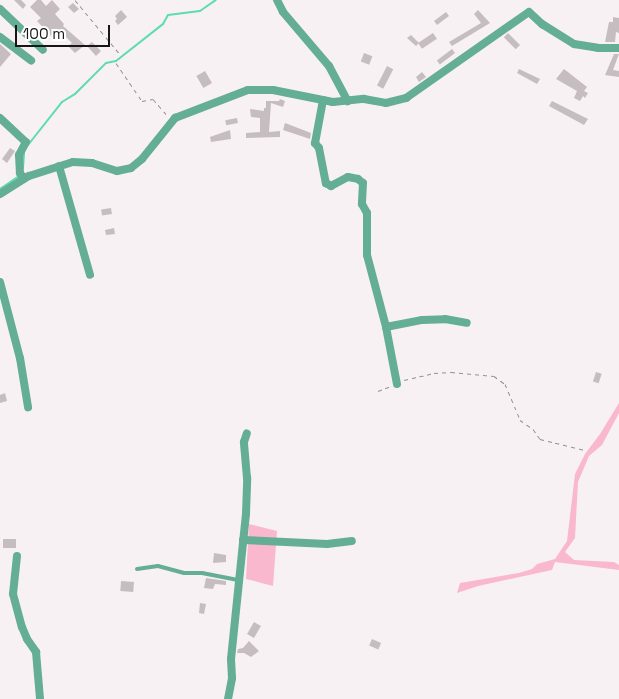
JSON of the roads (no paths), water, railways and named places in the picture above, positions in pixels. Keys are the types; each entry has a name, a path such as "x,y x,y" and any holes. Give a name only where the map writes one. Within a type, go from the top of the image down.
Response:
{"street":[{"path":"277,0 283,12 329,66 348,101"},
{"path":"0,10 43,50"},
{"path":"0,194 24,179 73,162 92,163 117,171 132,168 142,159 175,118 248,90 273,90 323,100 348,101 364,99 386,103 406,98 529,12 542,24 574,44 598,48 619,48"},
{"path":"0,37 31,60"},
{"path":"323,100 315,143 319,148 326,183 331,186 348,177 358,179 362,183 362,204 368,213 367,255 386,327 397,384"},
{"path":"0,118 26,142 19,155 20,174 24,179"},
{"path":"59,166 90,275"},
{"path":"0,282 20,358 28,407"},
{"path":"386,327 422,320 445,320 467,323"},
{"path":"228,699 232,678 231,659 248,478 244,442 247,433"},
{"path":"243,540 326,544 352,541"},
{"path":"17,556 13,594 26,639 36,652 40,699"}],"lane":[{"path":"137,569 158,566 184,573 202,573 239,580"}],"waterway":[{"path":"28,145 62,102 75,94 106,63 116,61 163,24 168,15 200,11 216,0"},
{"path":"23,168 24,153"},
{"path":"0,189 19,176"}]}
